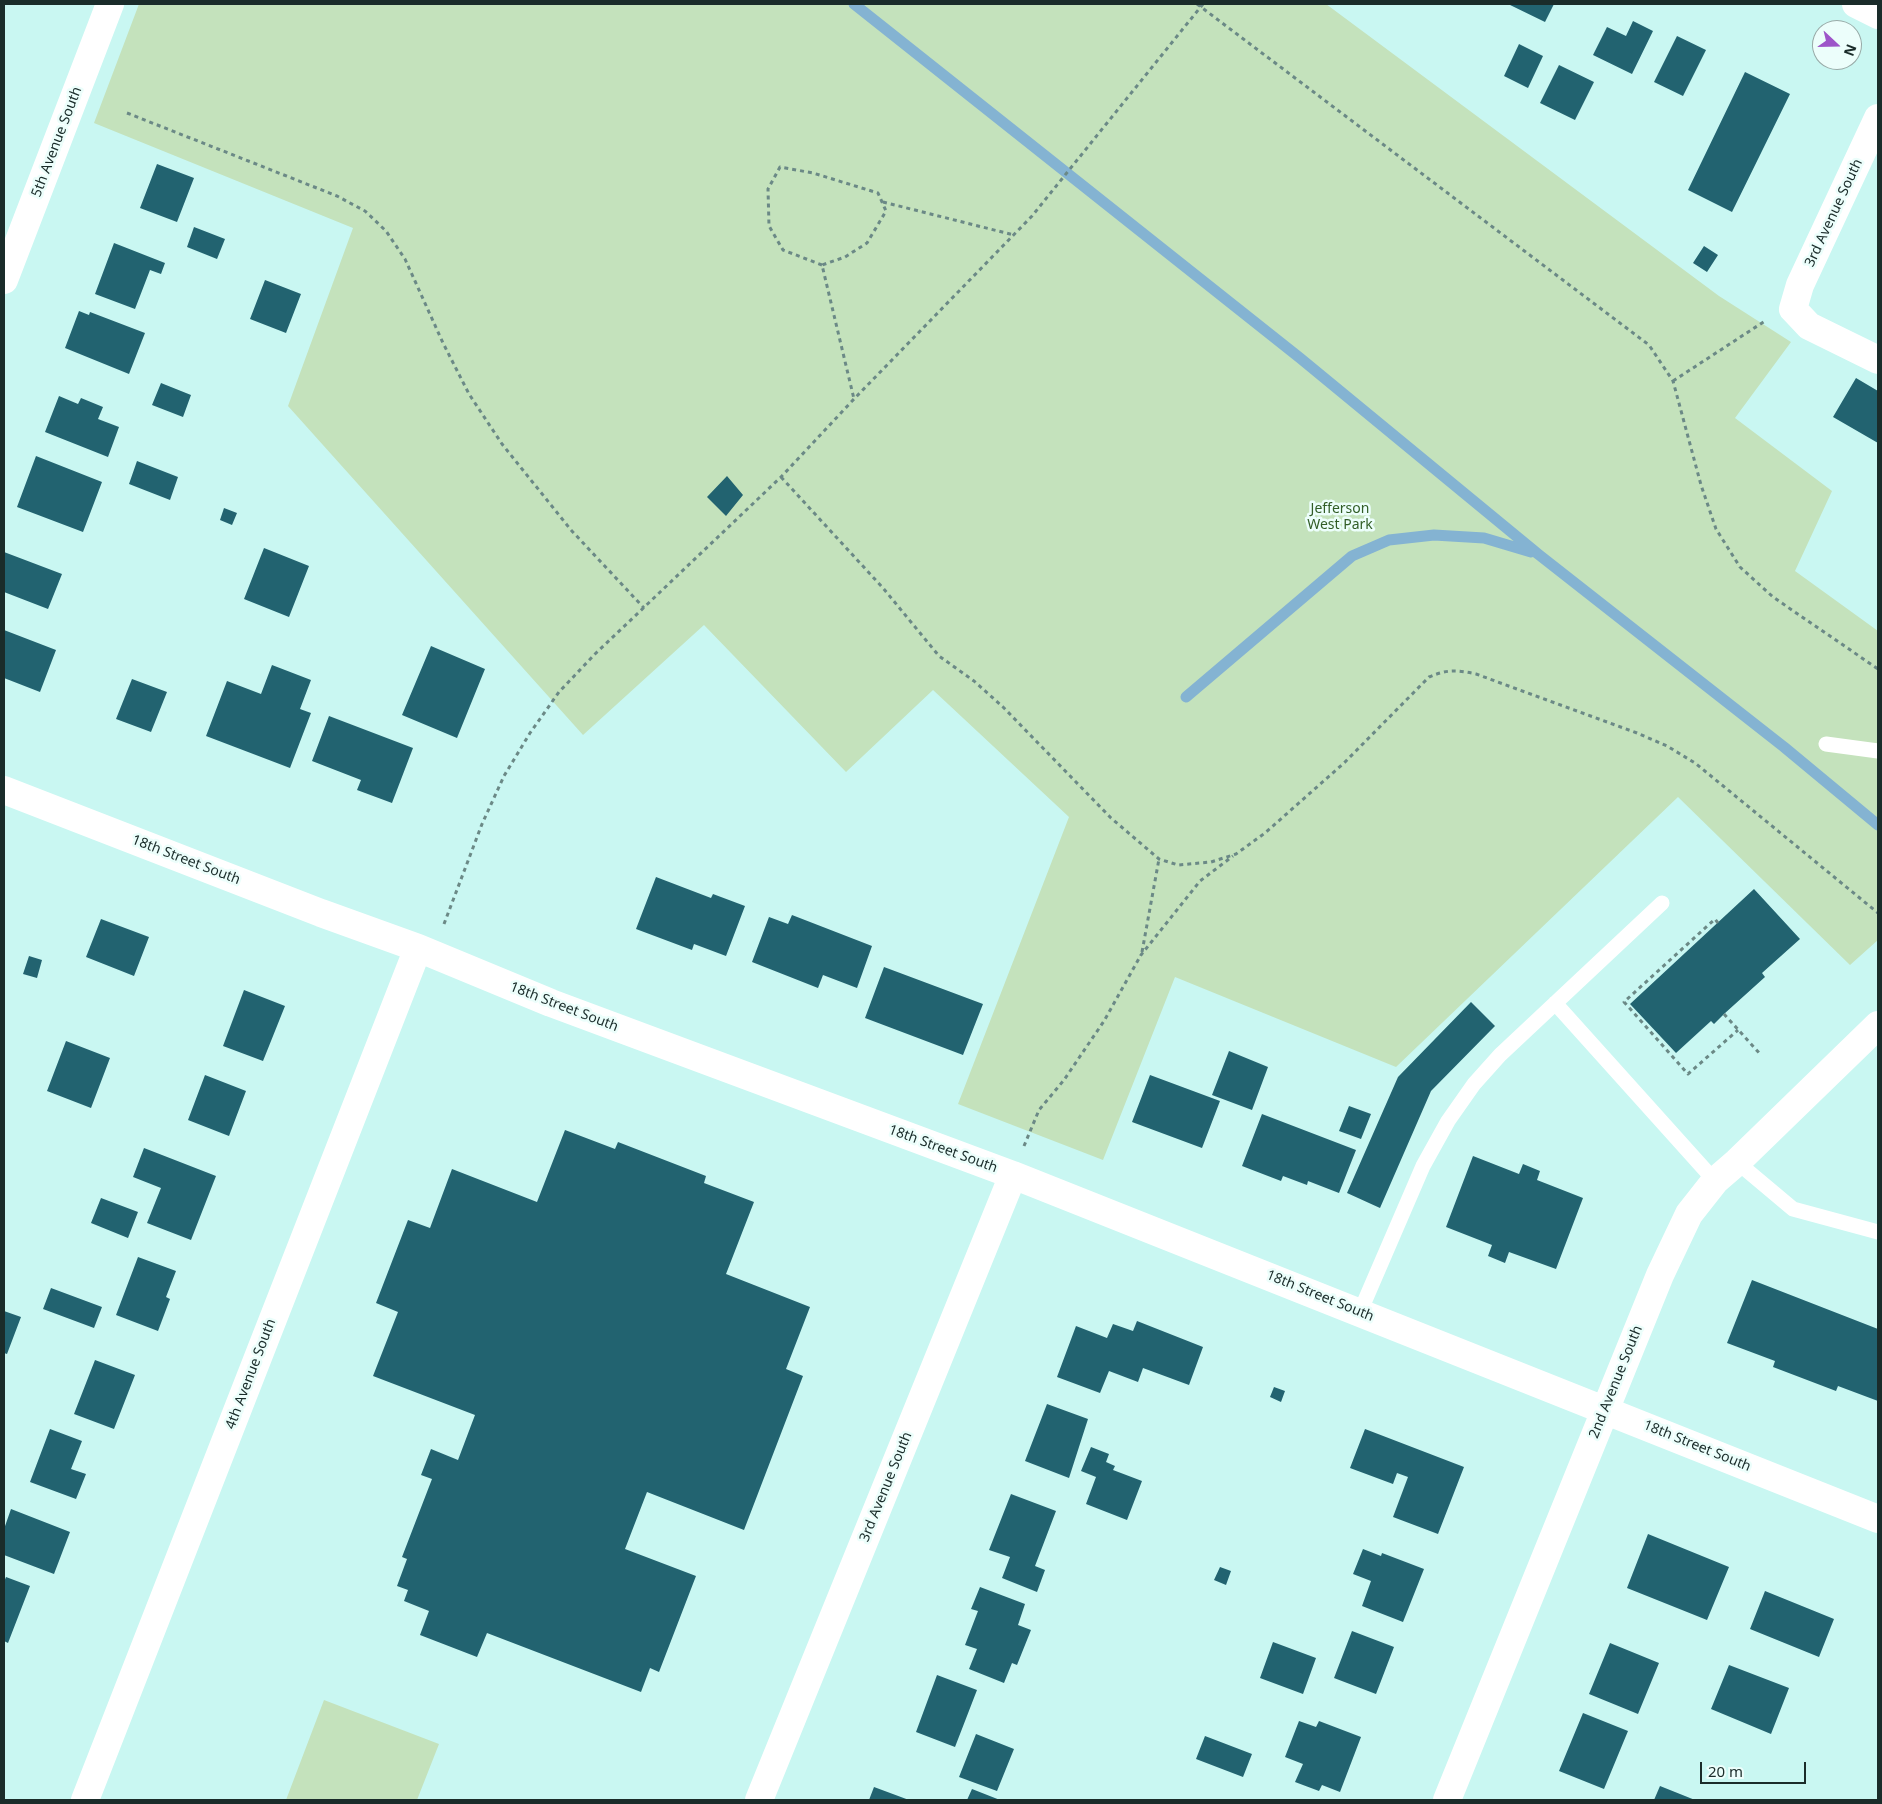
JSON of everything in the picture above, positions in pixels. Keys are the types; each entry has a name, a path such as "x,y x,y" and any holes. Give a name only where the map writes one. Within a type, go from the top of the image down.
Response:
{"street":[{"name":"5th Avenue South","path":"4,280 110,4"},
{"path":"1856,4 1878,15"},
{"name":"3rd Avenue South","path":"1793,309 1800,285 1878,118"},
{"path":"1793,309 1809,326 1878,360"},
{"name":"18th Street South","path":"4,790 321,913 418,948 550,1003 1013,1174 1878,1519"},
{"name":"4th Avenue South","path":"85,1800 418,948"},
{"name":"2nd Avenue South","path":"1447,1800 1677,1236 1688,1214 1715,1181 1738,1162 1878,1025"},
{"name":"3rd Avenue South","path":"759,1800 1013,1174"}],"lane":[{"path":"1826,744 1878,751"},
{"path":"1360,1312 1423,1166 1448,1121 1474,1084 1500,1055 1555,1002 1662,903"},
{"path":"1555,1002 1715,1181"},
{"path":"1738,1162 1793,1208 1878,1232"}],"path":[{"path":"1197,4 1202,5 1649,345 1673,381 1701,485 1716,529 1740,567 1773,597 1878,670"},
{"path":"448,913 482,824 504,776 530,733 559,692 594,654 781,477 1032,216 1202,5"},
{"path":"127,113 338,196 365,211 386,231 405,259 443,343 469,394 502,444 571,530 644,608"},
{"path":"780,167 814,172 878,192 886,211 867,243 844,256 822,265 782,250 769,226 768,189 780,167"},
{"path":"882,202 1014,235"},
{"path":"822,265 854,399"},
{"path":"1673,381 1761,323 1793,309"},
{"path":"781,477 883,588 939,656 974,681 1003,707 1111,818 1159,859 1178,865 1211,862 1236,854"},
{"path":"1013,1174 1039,1110 1064,1080 1104,1021 1141,955 1200,881 1264,833 1344,763 1430,677 1444,670 1476,674 1637,733 1667,746 1715,779 1878,913"},
{"path":"1141,955 1159,859"},
{"path":"1718,923 1715,919 1624,1002 1688,1074 1738,1030"},
{"path":"1724,1014 1761,1055"}],"green space":[{"name":"Jefferson West Park","path":"139,4 1326,4 1719,296 1791,342 1735,418 1832,491 1795,571 1878,631 1878,940 1850,965 1678,797 1396,1067 1175,977 1103,1160 958,1104 1069,817 933,690 846,772 704,625 583,735 288,406 353,228 94,123"},
{"path":"324,1700 439,1744 417,1800 286,1800"}],"building":[{"path":"1508,4 1554,4 1545,22"},
{"path":"1633,21 1653,31 1632,74 1593,55 1607,27 1626,36"},
{"path":"1677,36 1706,50 1683,96 1654,82"},
{"path":"1519,44 1543,56 1528,88 1504,76"},
{"path":"1559,65 1594,82 1575,120 1540,103"},
{"path":"1745,72 1790,94 1732,212 1688,190"},
{"path":"157,164 194,178 177,222 140,208"},
{"path":"194,227 225,239 217,259 187,247"},
{"path":"114,243 165,263 161,274 150,270 135,309 95,294"},
{"path":"1704,246 1718,255 1707,272 1693,263"},
{"path":"265,280 301,294 286,333 250,319"},
{"path":"79,311 89,315 90,312 145,333 129,374 65,348"},
{"path":"1856,378 1878,391 1878,443 1833,417"},
{"path":"161,383 191,395 183,417 152,405"},
{"path":"59,396 78,404 81,398 103,407 98,419 119,427 108,457 45,432"},
{"path":"36,456 102,482 83,532 17,507"},
{"path":"137,461 178,477 170,500 129,484"},
{"path":"727,476 743,495 726,516 707,497"},
{"path":"224,508 237,513 232,525 220,520"},
{"path":"264,548 309,566 289,617 244,599"},
{"path":"4,552 62,574 48,609 4,592"},
{"path":"4,630 56,650 40,692 4,678"},
{"path":"431,646 485,669 457,738 402,715"},
{"path":"272,665 311,680 300,709 311,713 290,768 206,736 227,681 261,694"},
{"path":"132,679 167,692 151,732 116,719"},
{"path":"329,716 413,748 392,803 357,790 361,780 312,761"},
{"path":"656,877 711,898 713,894 745,906 726,956 694,944 692,950 636,929"},
{"path":"1754,889 1800,939 1762,973 1765,977 1714,1024 1711,1021 1676,1053 1630,1004"},
{"path":"792,915 872,946 857,988 823,975 818,988 752,962 769,917 788,924"},
{"path":"101,919 149,937 134,976 86,957"},
{"path":"29,956 42,960 37,978 23,974"},
{"path":"884,967 983,1004 963,1055 865,1018"},
{"path":"244,990 285,1006 263,1061 223,1046"},
{"path":"1471,1002 1495,1026 1431,1091 1380,1208 1347,1193 1398,1077"},
{"path":"66,1041 110,1058 91,1108 47,1091"},
{"path":"1229,1051 1268,1067 1252,1110 1212,1095"},
{"path":"205,1075 246,1091 229,1136 188,1120"},
{"path":"1150,1075 1220,1101 1202,1148 1132,1122"},
{"path":"1349,1106 1371,1114 1361,1139 1339,1131"},
{"path":"1262,1114 1356,1150 1339,1193 1308,1181 1307,1185 1283,1176 1281,1181 1242,1166"},
{"path":"565,1130 615,1149 618,1142 706,1176 704,1183 754,1202 726,1274 810,1307 786,1369 803,1376 744,1530 647,1492 625,1549 696,1576 659,1672 650,1668 641,1692 487,1633 477,1657 420,1635 429,1611 404,1601 408,1590 397,1586 407,1559 402,1557 432,1479 421,1475 431,1449 458,1460 475,1415 373,1376 398,1312 376,1303 408,1220 430,1228 452,1169 537,1202"},
{"path":"144,1148 216,1176 191,1240 147,1223 161,1188 133,1177"},
{"path":"1473,1156 1519,1174 1523,1164 1540,1171 1537,1180 1583,1198 1556,1269 1509,1252 1505,1263 1488,1256 1492,1245 1446,1227"},
{"path":"101,1198 138,1212 128,1238 91,1223"},
{"path":"138,1257 176,1271 166,1297 170,1299 158,1331 116,1315"},
{"path":"1752,1280 1878,1329 1878,1401 1838,1386 1836,1391 1773,1367 1775,1361 1727,1343"},
{"path":"51,1288 102,1307 94,1328 43,1309"},
{"path":"4,1311 21,1317 7,1354 4,1353"},
{"path":"1137,1321 1203,1347 1189,1385 1143,1368 1138,1382 1109,1371 1100,1393 1057,1377 1076,1326 1107,1338 1113,1324 1133,1331"},
{"path":"95,1360 135,1375 114,1429 74,1414"},
{"path":"1274,1387 1285,1391 1281,1402 1270,1397"},
{"path":"1047,1404 1088,1419 1069,1478 1025,1461"},
{"path":"50,1429 82,1441 71,1469 86,1474 76,1499 30,1482"},
{"path":"1365,1429 1464,1467 1438,1534 1393,1517 1408,1477 1397,1473 1393,1484 1350,1468"},
{"path":"1091,1447 1109,1454 1106,1462 1115,1466 1113,1470 1142,1481 1127,1520 1086,1504 1096,1477 1081,1471"},
{"path":"1011,1494 1056,1511 1035,1566 1045,1570 1037,1592 1002,1578 1010,1557 989,1550"},
{"path":"11,1509 70,1532 54,1574 4,1555 4,1529"},
{"path":"1648,1534 1729,1567 1707,1620 1627,1588"},
{"path":"1363,1549 1381,1556 1382,1553 1424,1569 1403,1622 1362,1606 1371,1581 1353,1574"},
{"path":"1220,1567 1231,1571 1226,1585 1214,1580"},
{"path":"6,1577 30,1586 8,1643 4,1641 4,1582"},
{"path":"980,1587 1025,1604 1018,1625 1031,1630 1017,1665 1012,1663 1004,1683 969,1669 977,1649 965,1645 978,1611 971,1609"},
{"path":"1765,1591 1834,1619 1819,1657 1750,1629"},
{"path":"1352,1631 1394,1647 1376,1694 1334,1678"},
{"path":"1273,1642 1316,1658 1303,1694 1260,1678"},
{"path":"1610,1643 1659,1663 1638,1714 1589,1694"},
{"path":"1729,1665 1789,1688 1771,1734 1711,1709"},
{"path":"937,1675 977,1690 955,1747 916,1732"},
{"path":"1583,1713 1628,1731 1604,1789 1559,1771"},
{"path":"1299,1721 1316,1727 1319,1721 1361,1737 1340,1792 1322,1785 1319,1791 1295,1782 1303,1764 1285,1757"},
{"path":"976,1734 1014,1749 997,1791 959,1777"},
{"path":"1205,1736 1252,1754 1243,1777 1196,1759"},
{"path":"1660,1786 1695,1800 1654,1800"},
{"path":"874,1787 909,1800 869,1800"},
{"path":"972,1789 1000,1800 967,1800"}],"waterway":[{"path":"854,4 1300,358 1538,554 1784,747 1878,825"},
{"path":"1186,697 1352,556 1389,540 1434,535 1484,538 1531,552"}]}
